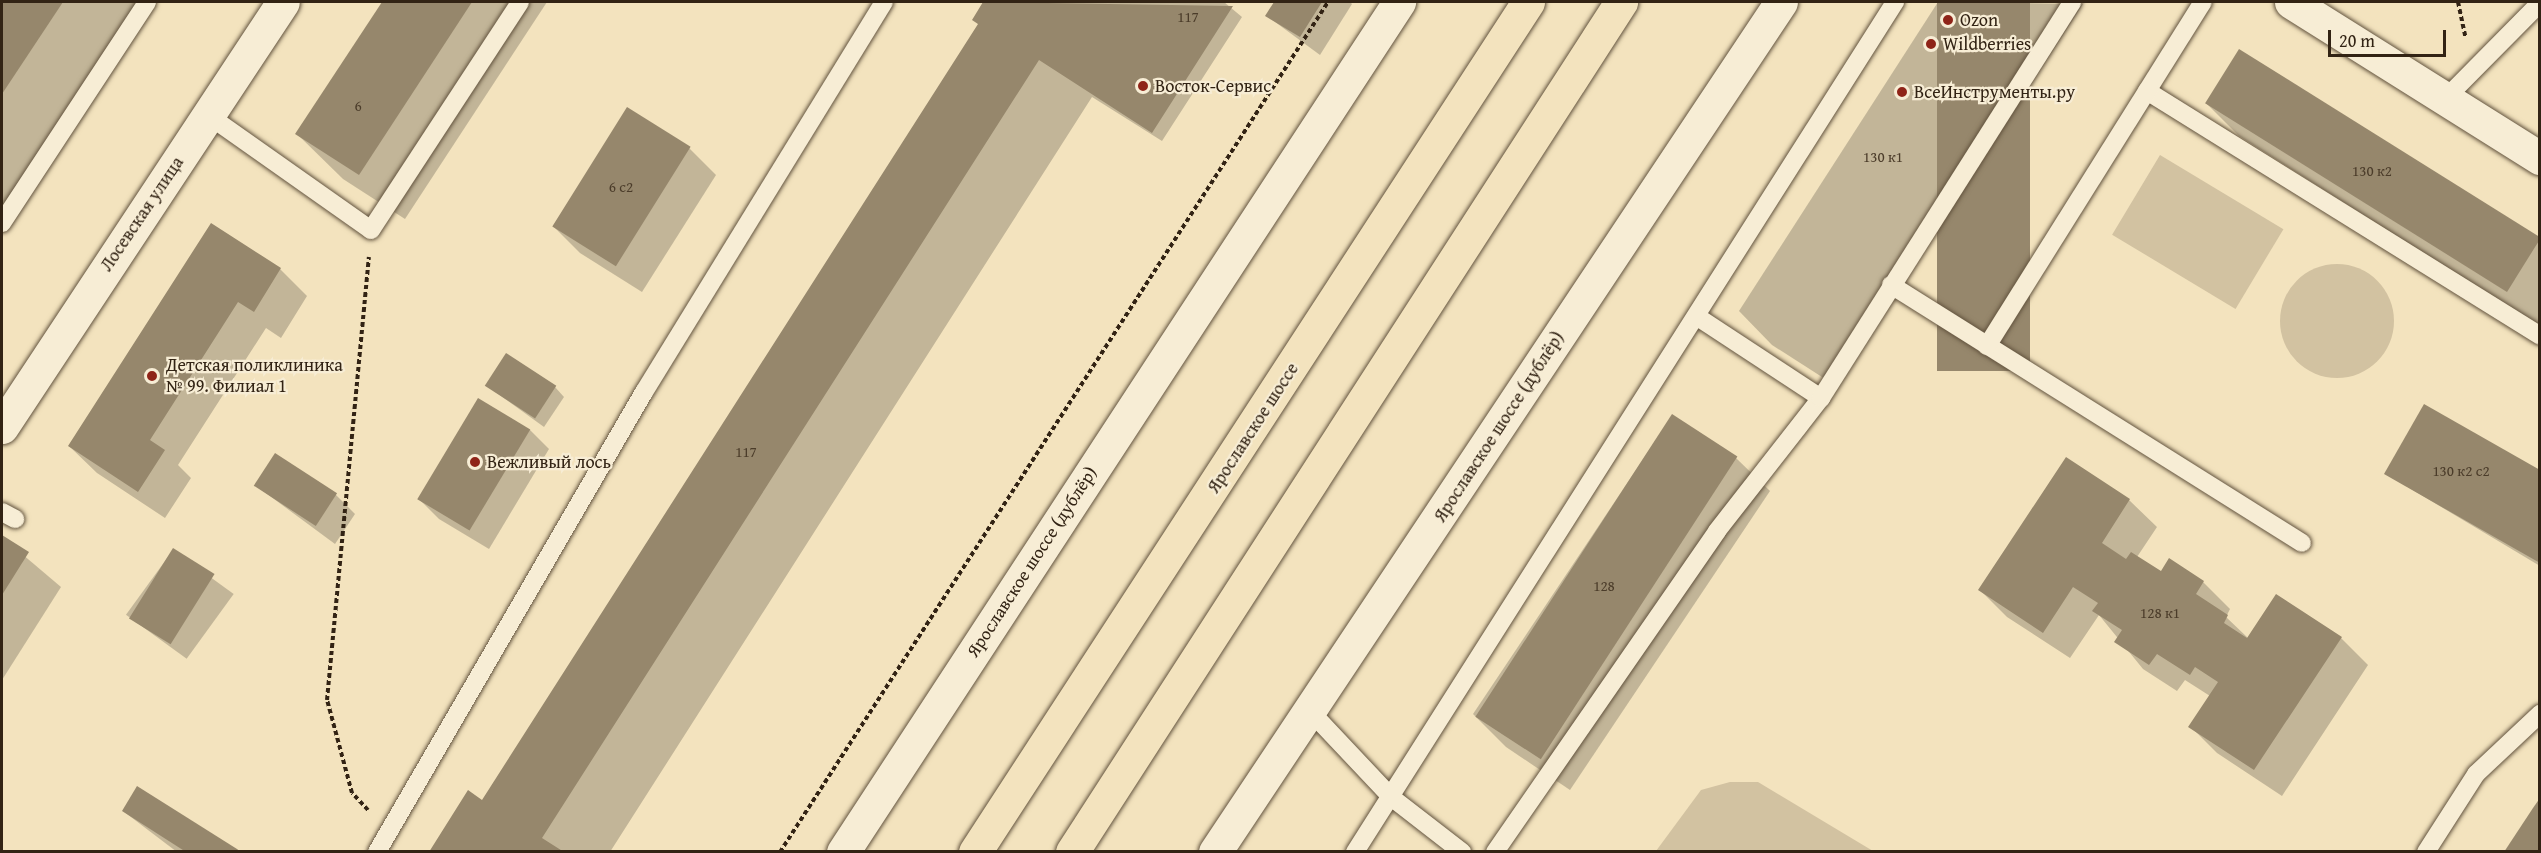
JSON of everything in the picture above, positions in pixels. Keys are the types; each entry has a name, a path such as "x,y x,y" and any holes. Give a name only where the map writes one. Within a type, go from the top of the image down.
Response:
{"main road":[{"name":"Ярославское шоссе","path":"975,852 1259,420 1528,2"},
{"path":"1072,852 1326,465 1621,2"}],"street":[{"name":"Лосевская улица","path":"2,427 283,2"},
{"name":"Ярославское шоссе (дублёр)","path":"843,852 1398,2"},
{"name":"Ярославское шоссе (дублёр)","path":"1215,852 1311,712 1781,2"},
{"path":"2291,2 2447,97 2540,158"}],"lane":[{"path":"2,223 147,2"},
{"path":"208,115 372,230 520,2"},
{"path":"377,852 644,392 884,2"},
{"path":"1354,852 1699,318 1895,2"},
{"path":"1495,852 1717,531 1821,398 2072,2"},
{"path":"1987,346 2204,2"},
{"path":"2447,97 2540,3"},
{"path":"2147,91 2540,336"},
{"path":"1891,285 2302,543"},
{"path":"1699,318 1821,398"},
{"path":"1311,712 1391,797 1462,852"},
{"path":"2426,852 2476,774 2540,714"}],"path":[{"path":"780,852 1328,2"},
{"path":"372,230 327,700 351,793 390,832"}],"shaded area":[{"path":"2160,155 2283,229 2236,309 2112,235"},
{"path":"2337,264 2359,268 2377,281 2390,299 2394,321 2390,343 2377,361 2359,374 2337,378 2315,374 2297,361 2284,343 2280,321 2284,299 2297,281 2315,268"},
{"path":"1730,782 1758,782 1873,851 1656,851 1701,790"}],"building":[{"path":"2,2 63,2 2,94"},
{"path":"382,2 472,2 359,175 295,134"},
{"path":"983,2 1233,6 1152,133 1039,60 542,838 564,852 429,852 468,790 482,800 978,24 972,20"},
{"path":"1274,2 1322,2 1300,37 1265,16"},
{"path":"1937,2 2030,2 2030,371 1937,371"},
{"path":"2239,49 2540,237 2507,292 2205,103"},
{"path":"627,107 691,147 616,266 552,227"},
{"name":"Детская поликлиника № 99. Филиал 1","path":"211,223 281,268 254,312 238,302 150,440 165,450 138,492 68,446"},
{"path":"506,353 556,386 535,418 485,386"},
{"path":"478,398 530,429 470,531 417,499"},
{"path":"2424,404 2540,470 2540,563 2384,474"},
{"path":"1672,414 1737,456 1541,759 1475,717"},
{"path":"275,453 337,493 316,526 254,486"},
{"path":"2066,457 2130,499 2102,543 2126,559 2131,552 2161,571 2169,558 2204,581 2196,594 2228,615 2224,623 2247,638 2276,594 2342,637 2254,770 2188,727 2218,682 2195,667 2190,675 2157,654 2149,665 2114,642 2122,630 2092,611 2098,603 2073,587 2043,633 1978,590"},
{"path":"2,535 29,552 2,595"},
{"path":"173,548 215,574 171,644 129,618"},
{"path":"137,786 241,852 186,852 122,811"},
{"path":"2540,798 2540,852 2504,852 2533,808"}],"place":[{"name":"Ozon","path":"1948,20"},
{"name":"Wildberries","path":"1931,44"},
{"name":"Восток-Сервис","path":"1143,86"},
{"name":"ВсеИнструменты.ру","path":"1902,92"},
{"name":"Детская поликлиника № 99. Филиал 1","path":"152,376"},
{"name":"Вежливый лось","path":"475,462"}]}
